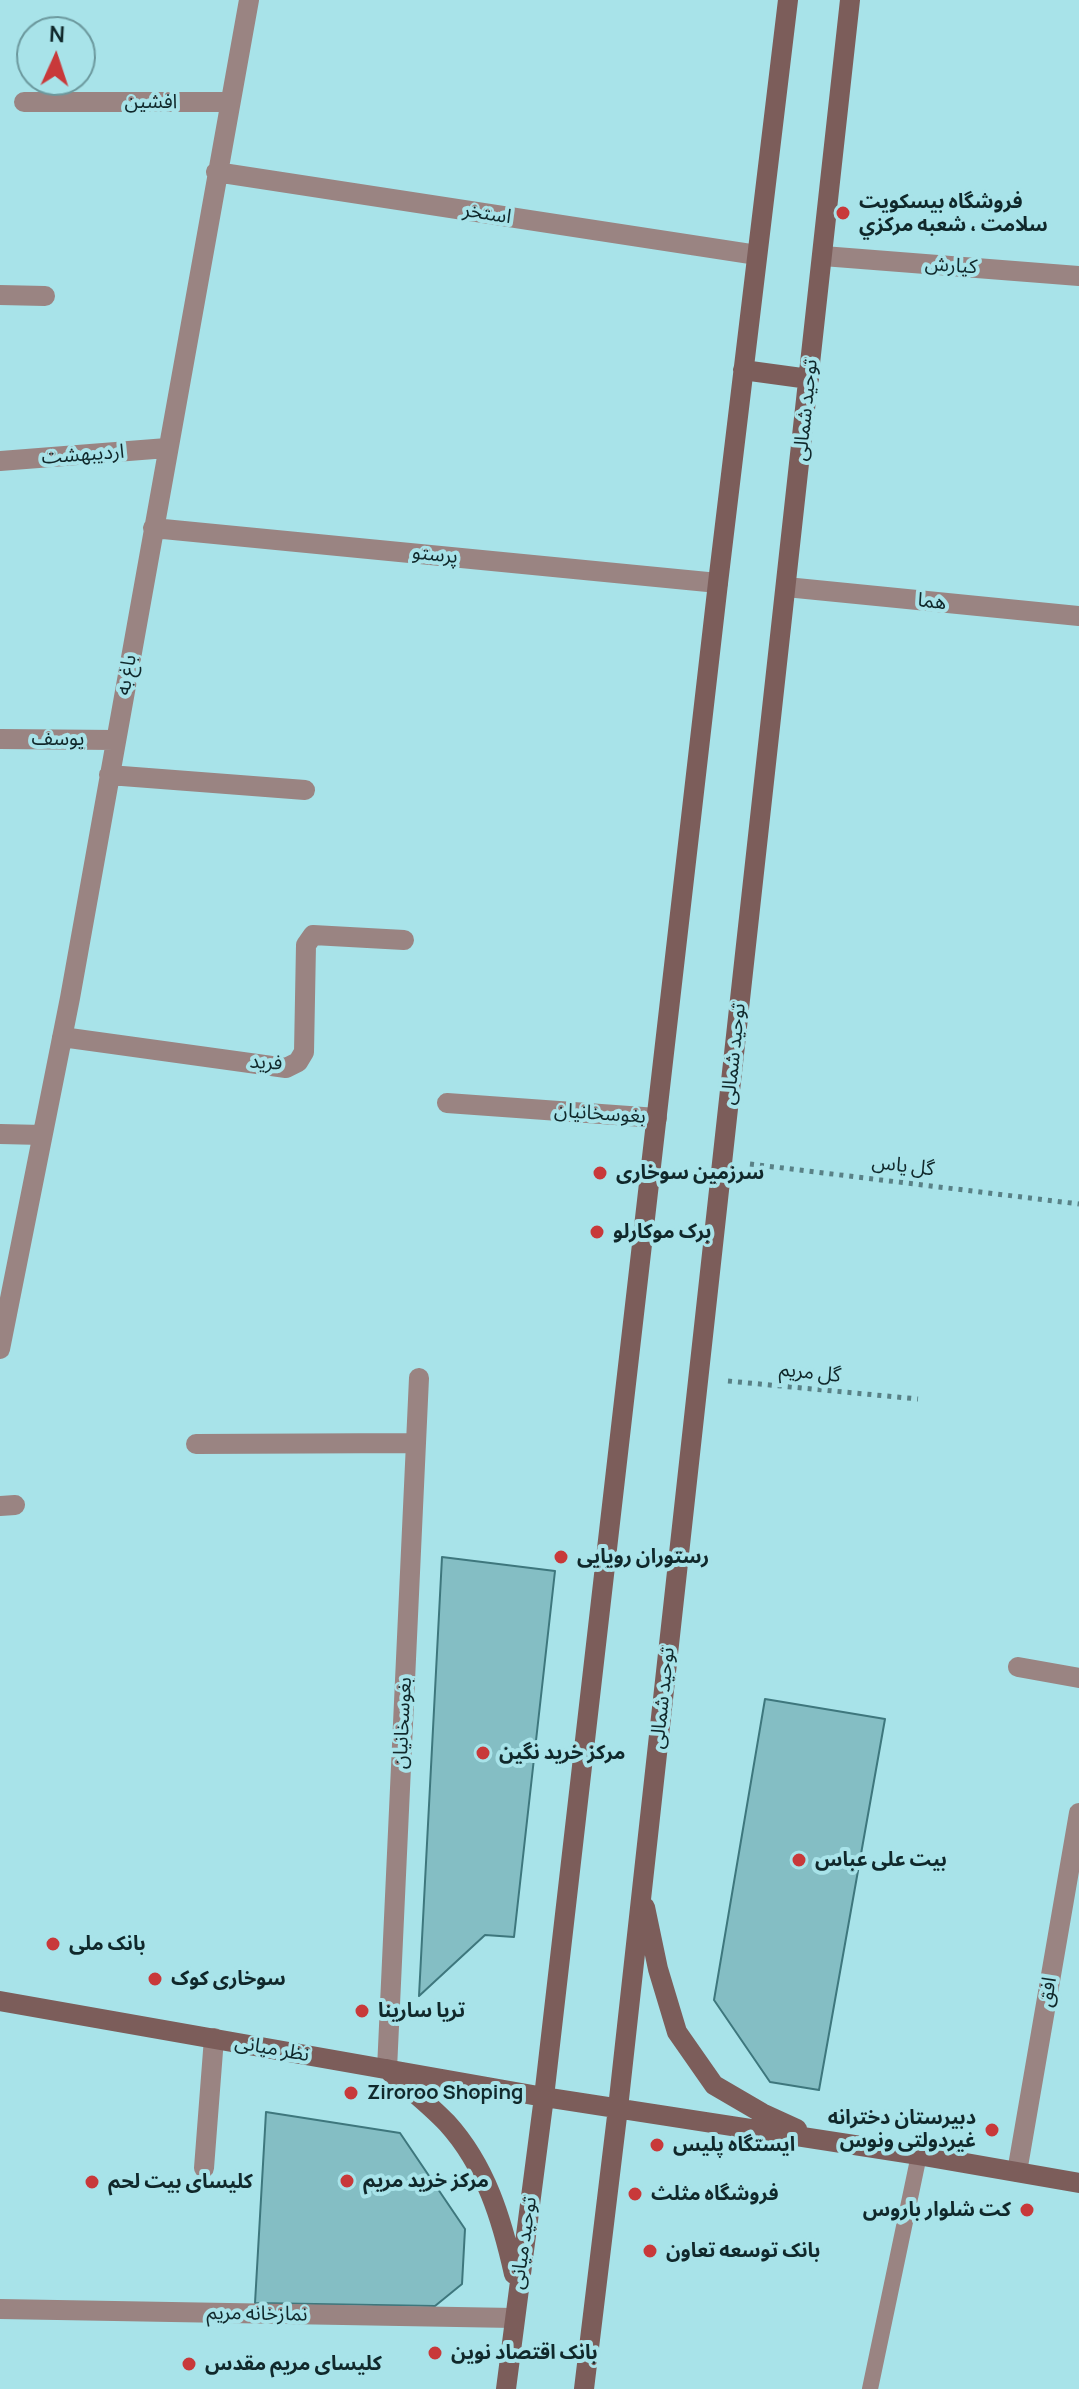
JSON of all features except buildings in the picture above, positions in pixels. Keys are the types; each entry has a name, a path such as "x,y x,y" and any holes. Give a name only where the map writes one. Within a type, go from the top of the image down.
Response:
{"main road":[{"path":"544,2097 788,0"},
{"name":"توحید شمالی","path":"618,2108 850,0"},
{"path":"743,370 809,379"},
{"path":"642,1890 658,1969 677,2032 714,2085 762,2113 819,2140"},
{"name":"نظر میانی","path":"0,2001 544,2097 1079,2183"},
{"path":"387,2069 447,2124 480,2170 502,2220 517,2288"},
{"name":"توحید میانی","path":"506,2389 544,2097"},
{"path":"584,2389 618,2108"}],"street":[{"name":"باغ به","path":"0,1349 3,1320 62,1037 249,0"},
{"name":"افشین","path":"24,102 229,102"},
{"name":"استخر","path":"216,172 757,255"},
{"name":"کیارش","path":"823,256 1079,276"},
{"path":"0,295 45,296"},
{"name":"اردیبهشت","path":"0,461 167,448"},
{"name":"پرستو","path":"153,528 718,583"},
{"name":"هما","path":"786,587 1079,616"},
{"name":"یوسف","path":"0,739 115,740"},
{"path":"109,775 305,790"},
{"name":"فرید","path":"62,1037 286,1068 298,1062 304,1052 306,945 313,935 404,940"},
{"name":"بغوسخانیان","path":"447,1103 657,1118"},
{"path":"0,1134 42,1135"},
{"name":"بغوسخانیان","path":"387,2069 419,1378"},
{"path":"196,1444 416,1443"},
{"path":"1018,1667 1079,1678"},
{"name":"افق","path":"1017,2172 1079,1813"},
{"path":"204,2168 214,2038"},
{"name":"نمازخانه مریم","path":"0,2309 514,2318"}],"lane":[{"path":"870,2389 919,2155"}],"path":[{"name":"گل یاس","path":"723,1160 1079,1204"},
{"name":"گل مریم","path":"699,1378 918,1399"}],"place":[{"name":"فروشگاه بيسكويت سلامت ، شعبه مركزي","path":"843,213"},
{"name":"سرزمین سوخاری","path":"600,1173"},
{"name":"برک موکارلو","path":"597,1232"},
{"name":"رستوران رویایی","path":"561,1557"},
{"name":"مرکز خرید نگین","path":"483,1753"},
{"name":"بیت علی عباس","path":"799,1860"},
{"name":"بانک ملی","path":"53,1944"},
{"name":"سوخاری کوک","path":"155,1979"},
{"name":"تریا سارینا","path":"362,2011"},
{"name":"Ziroroo Shoping","path":"351,2093"},
{"name":"دبیرستان دخترانه غیردولتی ونوس","path":"992,2130"},
{"name":"ایستگاه پلیس","path":"657,2145"},
{"name":"مرکز خرید مریم","path":"347,2181"},
{"name":"کلیسای بیت لحم","path":"92,2182"},
{"name":"فروشگاه مثلث","path":"635,2194"},
{"name":"کت شلوار باروس","path":"1027,2210"},
{"name":"بانک توسعه تعاون","path":"650,2251"},
{"name":"بانک اقتصاد نوین","path":"435,2353"},
{"name":"کلیسای مریم مقدس","path":"189,2364"}]}
